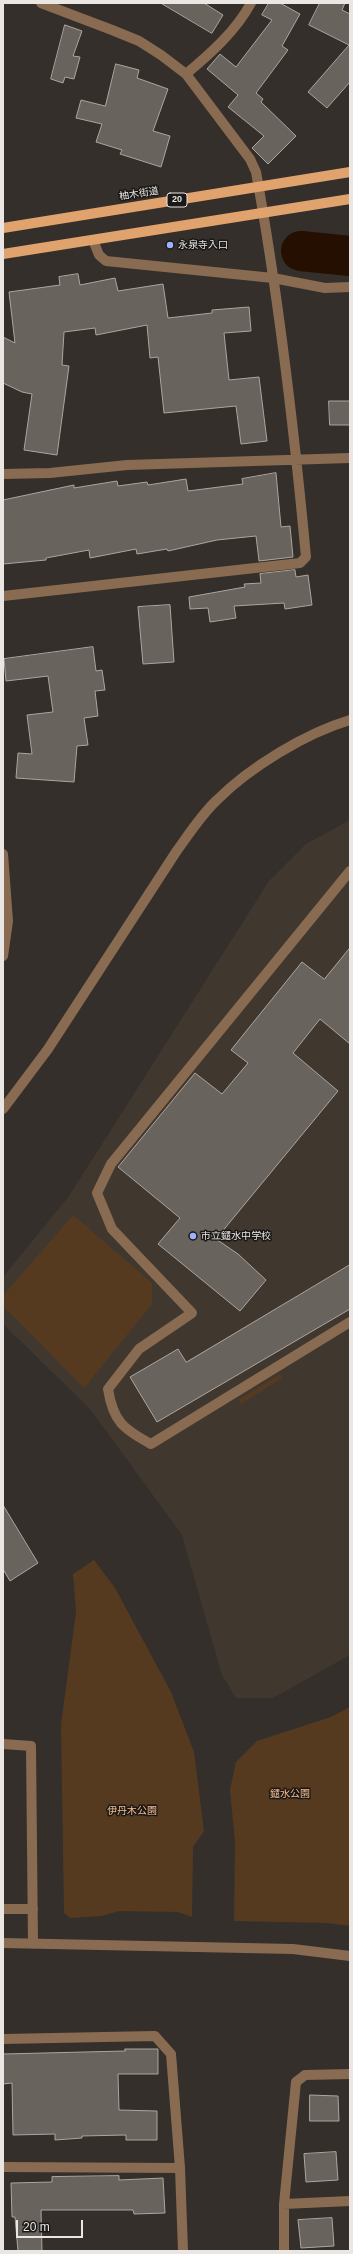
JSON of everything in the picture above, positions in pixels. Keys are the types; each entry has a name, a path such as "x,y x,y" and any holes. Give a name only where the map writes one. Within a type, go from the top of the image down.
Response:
{"main road":[{"name":"柚木街道","path":"3,228 350,172"},
{"path":"3,254 350,199"}],"street":[{"path":"3,596 300,563 306,557 297,460 272,276 256,172 250,159 186,74 139,41 40,3"},
{"path":"186,74 207,57 244,15 251,3"},
{"path":"93,240 99,255 106,261 272,276 325,288 350,287"},
{"path":"3,474 50,473 127,465 350,458"},
{"path":"3,1109 48,1049 176,852 196,824 218,799 263,764 301,741 350,720"},
{"path":"3,854 8,921 3,956"},
{"path":"350,871 111,1164 97,1192 112,1229 192,1313 139,1349 108,1389 111,1409 128,1432 151,1444 350,1322"},
{"path":"3,1744 31,1746 33,1944"},
{"path":"3,1909 33,1909"},
{"path":"3,1943 294,1949 350,1956"},
{"path":"3,2039 156,2036 171,2054 180,2168 183,2251"},
{"path":"284,2251 284,2204 296,2082 305,2075 350,2074"},
{"path":"3,2167 180,2168"},
{"path":"284,2204 350,2201"}],"shaded area":[{"name":"市立鑓水中学校","path":"350,820 350,1655 273,1698 236,1698 222,1675 182,1535 90,1409 3,1324 3,1277 69,1196 269,881 306,844"}],"green space":[{"path":"73,1215 152,1283 152,1304 84,1388 3,1306 3,1296"},
{"path":"280,1374 282,1378 241,1404 238,1400"},
{"name":"伊丹木公園","path":"94,1560 115,1588 171,1692 194,1752 204,1831 193,1847 192,1917 178,1912 119,1911 101,1916 70,1918 64,1913 61,1725 76,1612 73,1574"},
{"name":"鑓水公園","path":"350,1707 350,1926 327,1923 234,1921 235,1842 230,1790 236,1762 257,1741 331,1717"}],"building":[{"path":"161,3 204,3 223,15 212,33"},
{"path":"269,3 280,3 300,14 282,46 288,50 256,93 263,99 261,102 296,136 268,164 252,148 264,136 228,107 238,95 207,69 220,54 236,67 272,20 262,15"},
{"path":"320,3 345,3 342,10 350,14 350,82 327,108 308,92 349,45 309,25"},
{"path":"65,25 82,31 73,56 80,57 74,79 65,77 63,83 51,79"},
{"path":"116,64 139,70 137,78 168,89 153,131 170,136 161,167 120,154 122,150 96,142 102,124 76,118 81,100 105,106"},
{"path":"78,274 80,285 115,278 118,291 163,284 168,318 212,313 212,310 249,307 251,331 224,333 229,380 259,377 267,441 241,444 236,406 164,413 158,357 150,358 147,325 96,335 95,328 64,332 62,365 69,366 57,455 24,450 32,394 22,392 3,383 3,337 15,343 9,292 60,285 59,277"},
{"path":"329,401 350,401 350,425 330,425"},
{"path":"276,473 281,527 290,526 293,557 259,561 256,536 217,540 168,551 167,549 137,554 136,549 90,558 89,550 46,558 46,560 3,564 3,500 74,485 74,488 117,481 118,486 147,482 148,485 186,479 188,491 243,484 242,479"},
{"path":"295,570 296,577 308,575 312,605 285,609 284,603 234,606 236,618 210,622 208,608 190,609 189,597 245,587 244,584 261,583 260,574"},
{"path":"170,605 174,662 143,664 138,607"},
{"path":"93,647 96,671 102,670 105,690 95,691 98,716 84,718 88,745 77,746 74,782 16,778 18,753 32,754 27,715 53,712 48,676 6,681 4,659"},
{"path":"350,948 350,1044 320,1019 293,1053 338,1091 216,1239 238,1254 266,1280 240,1311 158,1244 180,1218 118,1167 195,1073 222,1094 248,1063 231,1050 302,962 324,979"},
{"path":"350,1265 350,1309 157,1422 130,1377 178,1349 186,1362"},
{"path":"3,1505 38,1563 10,1581 3,1569"},
{"path":"125,2049 158,2049 158,2074 118,2074 119,2110 157,2111 157,2140 126,2140 126,2135 82,2136 82,2138 55,2140 55,2134 13,2135 12,2083 3,2084 3,2054 125,2051"},
{"path":"310,2095 338,2096 339,2121 310,2121"},
{"path":"336,2152 338,2180 306,2182 304,2154"},
{"path":"119,2176 119,2180 163,2178 165,2213 134,2214 133,2210 41,2210 42,2251 18,2251 15,2217 12,2217 11,2183 52,2182 52,2177"},
{"path":"332,2218 334,2246 301,2248 298,2220"}],"waterway":[{"path":"301,251 350,256"}],"place":[{"name":"永泉寺入口","path":"170,245"},
{"name":"市立鑓水中学校","path":"193,1236"}]}
